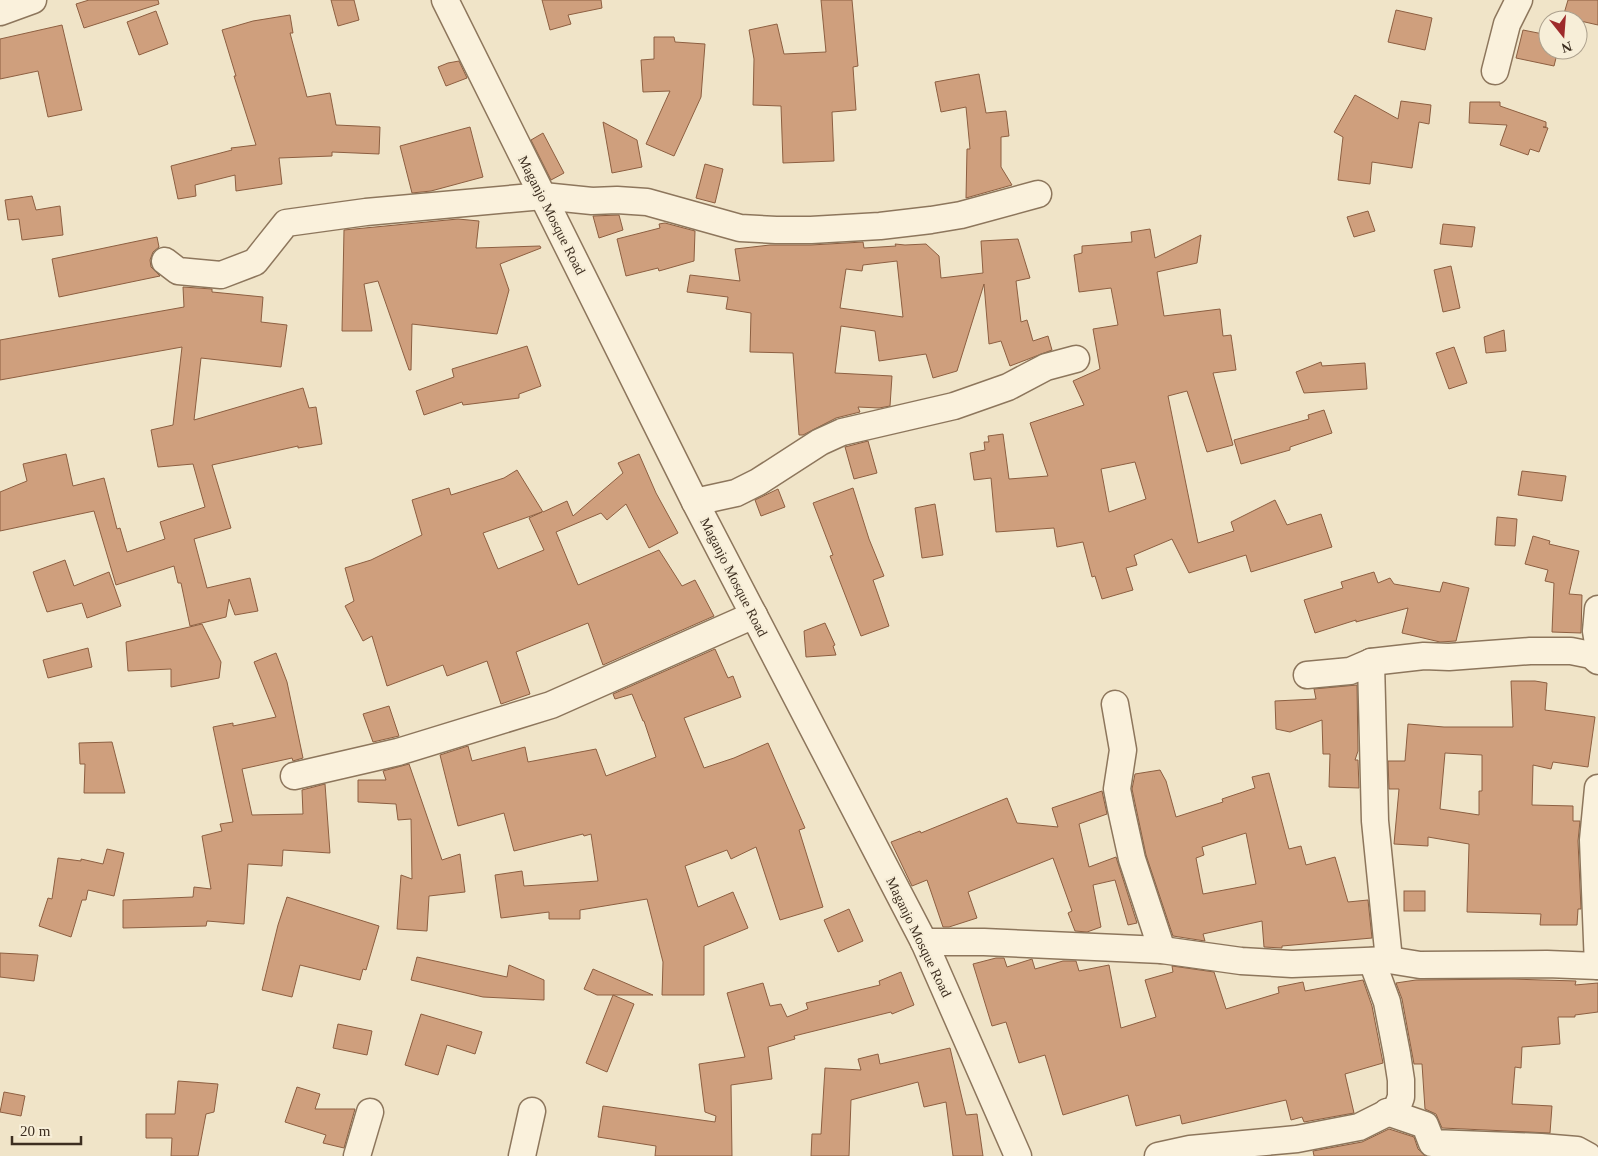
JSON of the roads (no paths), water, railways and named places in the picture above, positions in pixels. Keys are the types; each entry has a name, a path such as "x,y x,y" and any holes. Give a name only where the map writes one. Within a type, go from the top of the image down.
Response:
{"street":[{"path":"0,12 33,0"},
{"name":"Maganjo Mosque Road","path":"445,0 696,502 924,942 1018,1156"},
{"path":"1495,71 1507,24 1519,0"},
{"path":"165,261 178,272 221,276 255,262 286,222 366,212 543,196 646,202 740,228 776,230 880,226 931,220 961,215 1038,194"},
{"path":"696,502 736,493 758,482 820,442 842,432 954,406 1008,386 1046,368 1076,359"},
{"path":"1598,609 1596,631 1598,643"},
{"path":"294,776 398,752 551,705 754,615"},
{"path":"1307,674 1350,671 1371,662 1424,656 1449,657 1530,651 1571,651 1591,655 1598,661"},
{"path":"1158,1156 1190,1149 1297,1139 1358,1126 1397,1108 1401,1097 1400,1080 1380,961 1371,662"},
{"path":"1115,704 1123,750 1117,789 1132,860 1162,950"},
{"path":"924,942 1162,950 1242,961 1292,964 1380,961 1420,965 1547,964 1598,966 1593,840 1598,788"},
{"path":"522,1156 532,1111"},
{"path":"357,1156 370,1112"},
{"path":"1387,1112 1425,1125 1432,1143 1541,1147 1577,1150 1588,1156"}]}
